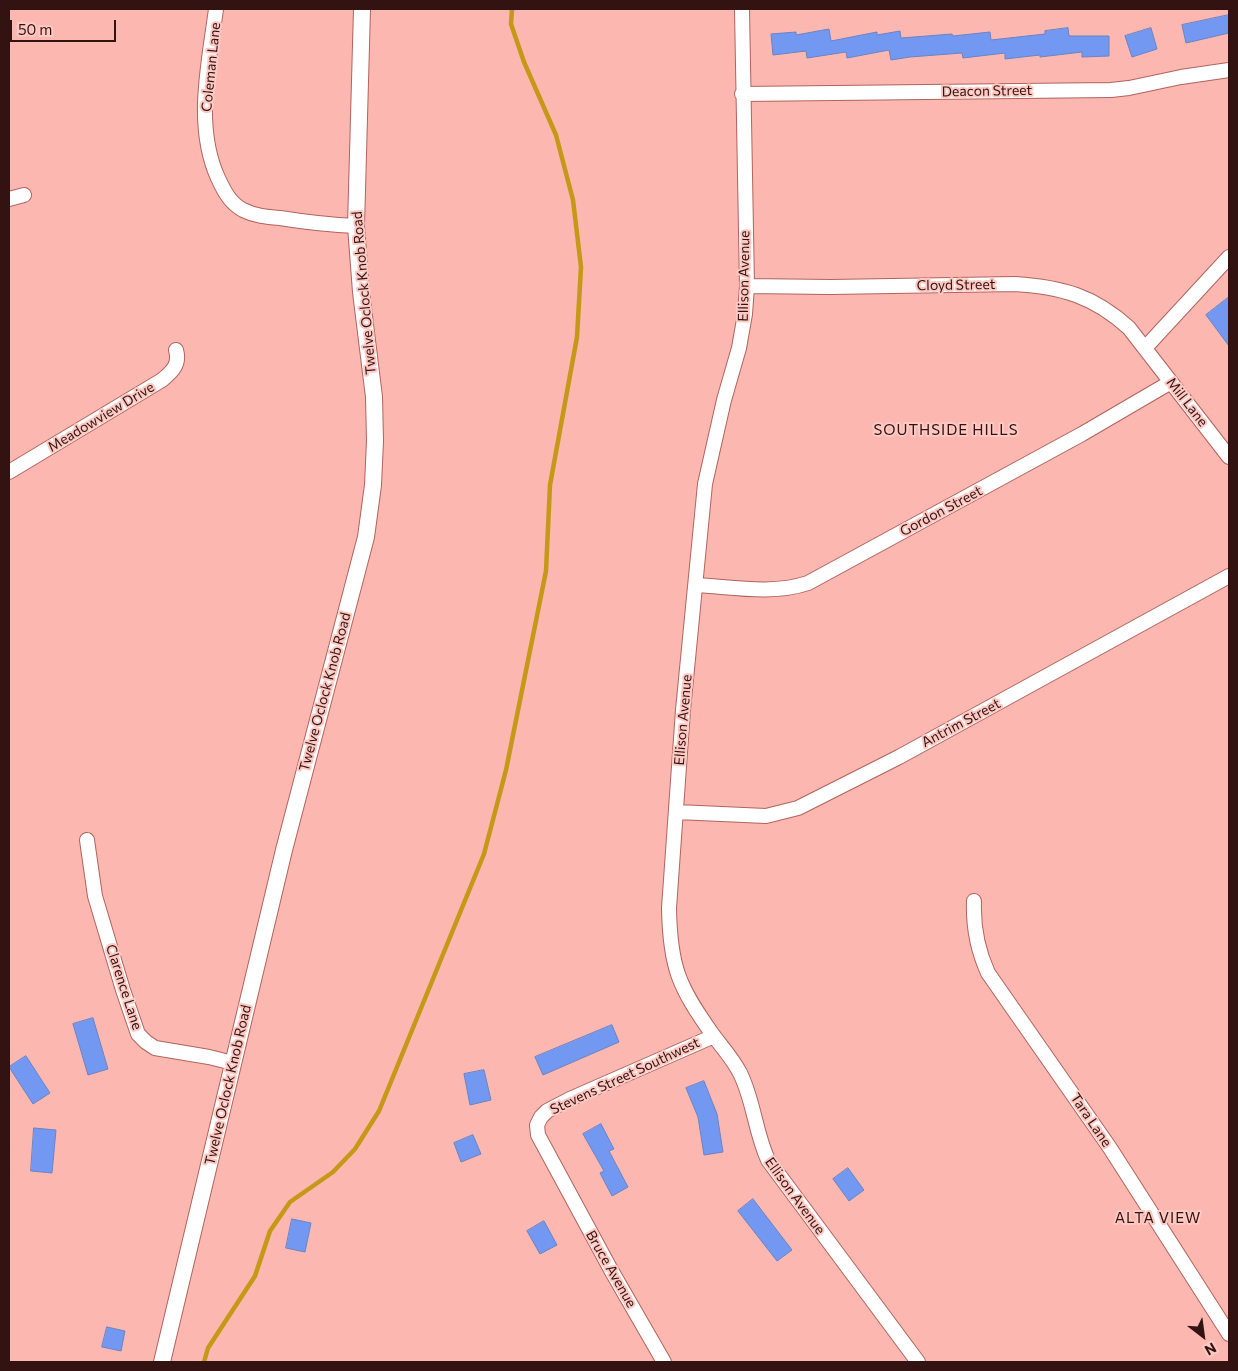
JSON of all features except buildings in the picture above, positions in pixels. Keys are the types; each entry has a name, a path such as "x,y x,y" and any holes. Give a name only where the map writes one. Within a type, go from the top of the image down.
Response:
{"street":[{"name":"Coleman Lane","path":"216,9 206,88 206,118 208,147 214,169 224,190 237,205 255,215 315,224 356,226"},
{"name":"Twelve Oclock Knob Road","path":"162,1362 284,850 366,537 373,485 375,441 374,397 361,292 356,226 362,9"},
{"name":"Ellison Avenue","path":"742,9 745,314 740,348 724,400 705,484 683,710 670,908 670,938 673,960 690,1002 739,1070 746,1086 761,1145 768,1160 918,1362"},
{"name":"Deacon Street","path":"742,94 1111,90 1229,70"},
{"path":"9,199 24,195"},
{"path":"1145,348 1229,257"},
{"name":"Cloyd Street","path":"746,286 1037,285 1063,290 1098,304 1116,316 1129,328 1145,348"},
{"name":"Mill Lane","path":"1145,348 1229,457"},
{"name":"Meadowview Drive","path":"9,472 162,380 177,365 178,357 176,350"},
{"name":"Gordon Street","path":"696,585 777,590 808,582 1082,434 1171,382"},
{"name":"Antrim Street","path":"677,812 766,816 798,808 899,757 1229,576"},
{"name":"Clarence Lane","path":"87,840 96,896 123,990 138,1034 155,1048 233,1063"},
{"name":"Tara Lane","path":"974,901 975,936 980,955 988,973 1110,1148 1229,1334"},
{"name":"Stevens Street Southwest","path":"558,1175 538,1135 538,1125 541,1117 547,1111 570,1099 714,1036"},
{"name":"Bruce Avenue","path":"558,1175 664,1362"}],"waterway":[{"path":"204,1362 208,1348 255,1276 270,1231 290,1202 333,1172 355,1149 379,1111 484,854 506,770 546,571 550,485 577,337 581,267 573,200 556,135 524,62 511,24 512,9"}],"district":[{"name":"SOUTHSIDE HILLS","path":"946,430"},
{"name":"ALTA VIEW","path":"1158,1218"}]}
